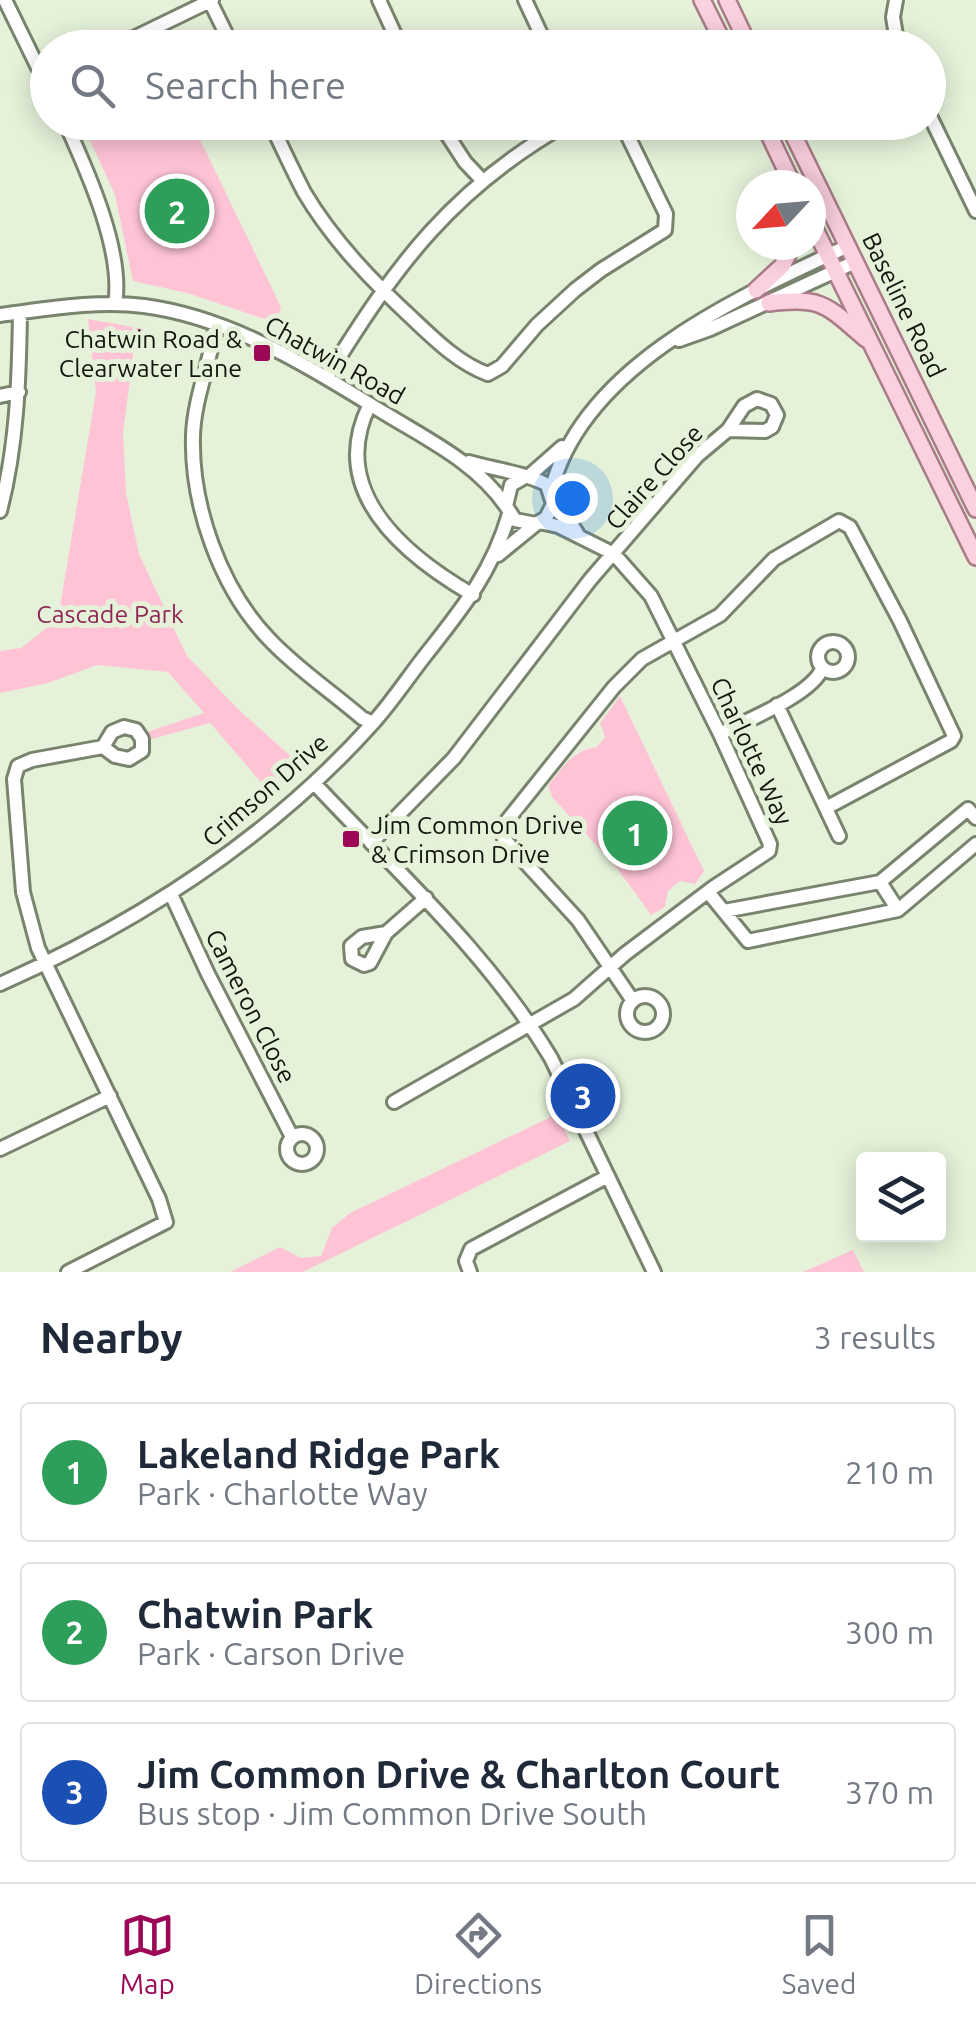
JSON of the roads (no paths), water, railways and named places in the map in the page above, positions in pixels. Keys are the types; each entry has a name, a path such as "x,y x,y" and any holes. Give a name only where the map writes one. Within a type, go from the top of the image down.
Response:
{"main road":[{"path":"702,0 717,30"},
{"path":"727,0 741,30"},
{"path":"771,140 786,170"},
{"name":"Baseline Road","path":"796,140 976,508"},
{"name":"Baseline Road","path":"826,251 976,557"},
{"path":"756,290 785,260"},
{"path":"769,303 800,299 818,302 872,344"}],"street":[{"path":"6,0 30,49"},
{"path":"378,0 392,30"},
{"path":"895,30 896,0"},
{"path":"150,30 211,1 225,30"},
{"path":"531,2 541,30"},
{"path":"72,140 102,212 118,288 116,304"},
{"path":"279,140 305,193 341,245 435,340 473,368 488,374 496,372 537,325 575,290 666,230 666,214 630,140"},
{"path":"451,140 482,180"},
{"path":"327,377 381,289 432,228 482,180 538,140"},
{"path":"942,140 976,211"},
{"path":"582,539 558,526 521,523 508,510 511,485 571,438 611,389 700,318 848,246"},
{"path":"672,342 710,330 855,262"},
{"name":"Chatwin Road","path":"0,316 116,304 165,309 216,324 264,343 327,377 462,460 492,487 508,510"},
{"path":"0,511 7,434 19,392 20,313"},
{"path":"216,324 193,439 200,500 218,559 268,639 373,723"},
{"path":"0,396 19,392"},
{"path":"370,404 358,428 356,448 361,481 373,508 393,537 444,578 473,595"},
{"name":"Claire Close","path":"370,843 454,758 590,580 696,456 728,430"},
{"path":"538,523 550,512 557,467 571,438"},
{"name":"Chatwin Road","path":"462,460 526,477"},
{"path":"526,477 542,480 582,539"},
{"name":"Crimson Drive","path":"0,984 46,964 171,894 234,850 314,783 373,723 473,595 496,556 508,510"},
{"path":"633,1000 578,920 504,840 502,827 614,687 642,659 702,627 728,608 774,559 839,521 850,527 954,736 826,808"},
{"name":"Crimson Drive","path":"496,556 538,523"},
{"name":"Charlotte Way","path":"394,1102 574,998 708,892 764,857 770,844 650,596 614,554 582,539"},
{"path":"720,734 818,680 822,668"},
{"path":"777,705 839,836"},
{"path":"68,1272 166,1222 38,948 23,892 14,780 18,766 103,747"},
{"path":"314,783 426,898 508,992 531,1025 654,1272"},
{"path":"724,911 880,882 968,808 976,818"},
{"path":"708,892 748,941 898,910 976,844"},
{"path":"880,882 898,910"},
{"name":"Cameron Close","path":"171,894 292,1138"},
{"path":"386,933 426,898"},
{"path":"0,1150 110,1096"},
{"path":"470,1272 466,1261 471,1249 608,1176"}],"place":[{"name":"Chatwin Park","path":"177,211"},
{"name":"Chatwin Road & Clearwater Lane","path":"262,353"},
{"name":"Lakeland Ridge Park","path":"635,833"},
{"name":"Jim Common Drive & Crimson Drive","path":"351,839"},
{"name":"Jim Common Drive & Charlton Court","path":"583,1096"}],"park label":[{"name":"Cascade Park","path":"110,614"}]}
